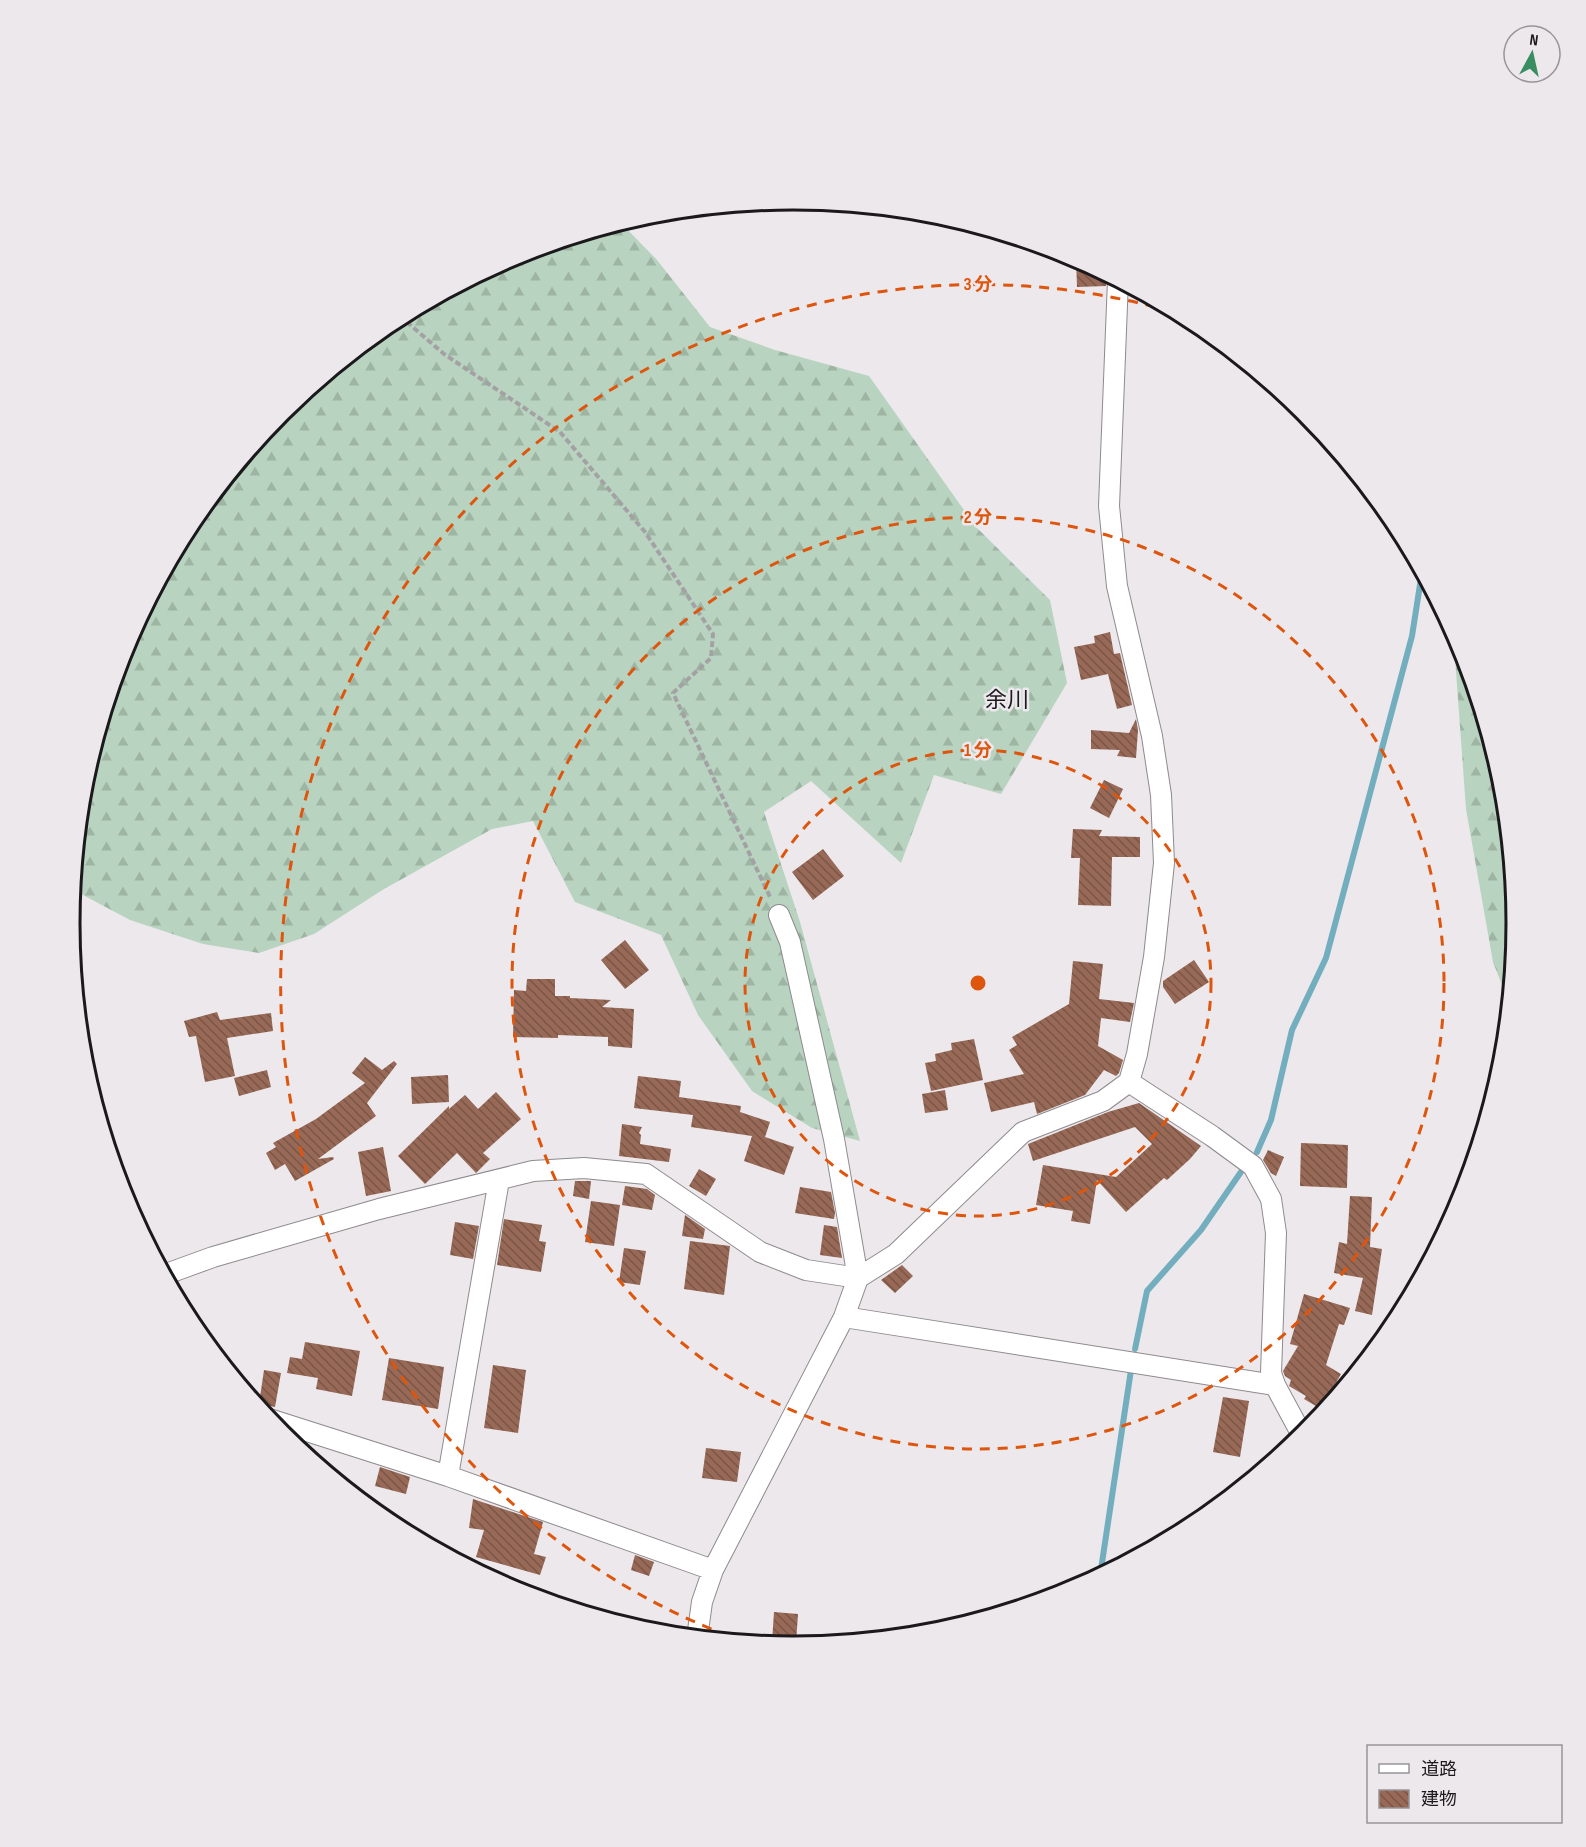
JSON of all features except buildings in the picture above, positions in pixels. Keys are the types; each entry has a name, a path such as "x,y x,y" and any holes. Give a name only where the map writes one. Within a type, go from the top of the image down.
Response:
{"street":[{"path":"171,1272 213,1257 379,1209 533,1171 584,1168 646,1174 760,1251 806,1270 858,1278 896,1254 1023,1132 1103,1101 1129,1082 1137,1054 1154,957 1164,863 1161,795 1152,736 1116,586 1109,506 1118,289"},
{"path":"698,1631 702,1602 713,1570 844,1317 858,1278 834,1139 790,942 780,915"},
{"path":"1129,1082 1212,1136 1253,1166 1271,1199 1276,1233 1270,1372 1298,1428"},
{"path":"448,1476 499,1180"},
{"path":"844,1317 1275,1385"},
{"path":"284,1424 448,1476 713,1570"}],"path":[{"path":"408,323 444,354 560,432 645,532 713,634 711,658 673,693 780,915"}],"green space":[{"path":"628,230 657,260 710,327 775,350 869,376 976,527 1050,600 1067,683 1001,794 934,775 901,863 811,781 764,812 800,922 860,1141 812,1128 752,1091 698,1015 661,935 575,902 533,821 492,829 384,889 314,934 259,953 203,944 130,920 81,894 81,877 93,784 117,694 153,608 175,567 227,489 288,419 359,357 397,330 477,284 520,264 608,234"},
{"path":"1455,658 1469,694 1482,739 1493,784 1500,830 1505,877 1506,924 1503,988 1493,962 1466,809"}],"waterway":[{"path":"1257,1152 1271,1120 1292,1030 1326,958 1412,636 1420,584"},
{"path":"1135,1349 1147,1291 1201,1230 1243,1169"},
{"path":"1101,1567 1131,1370"}],"district":[{"name":"余川","path":"1007,700"}]}
